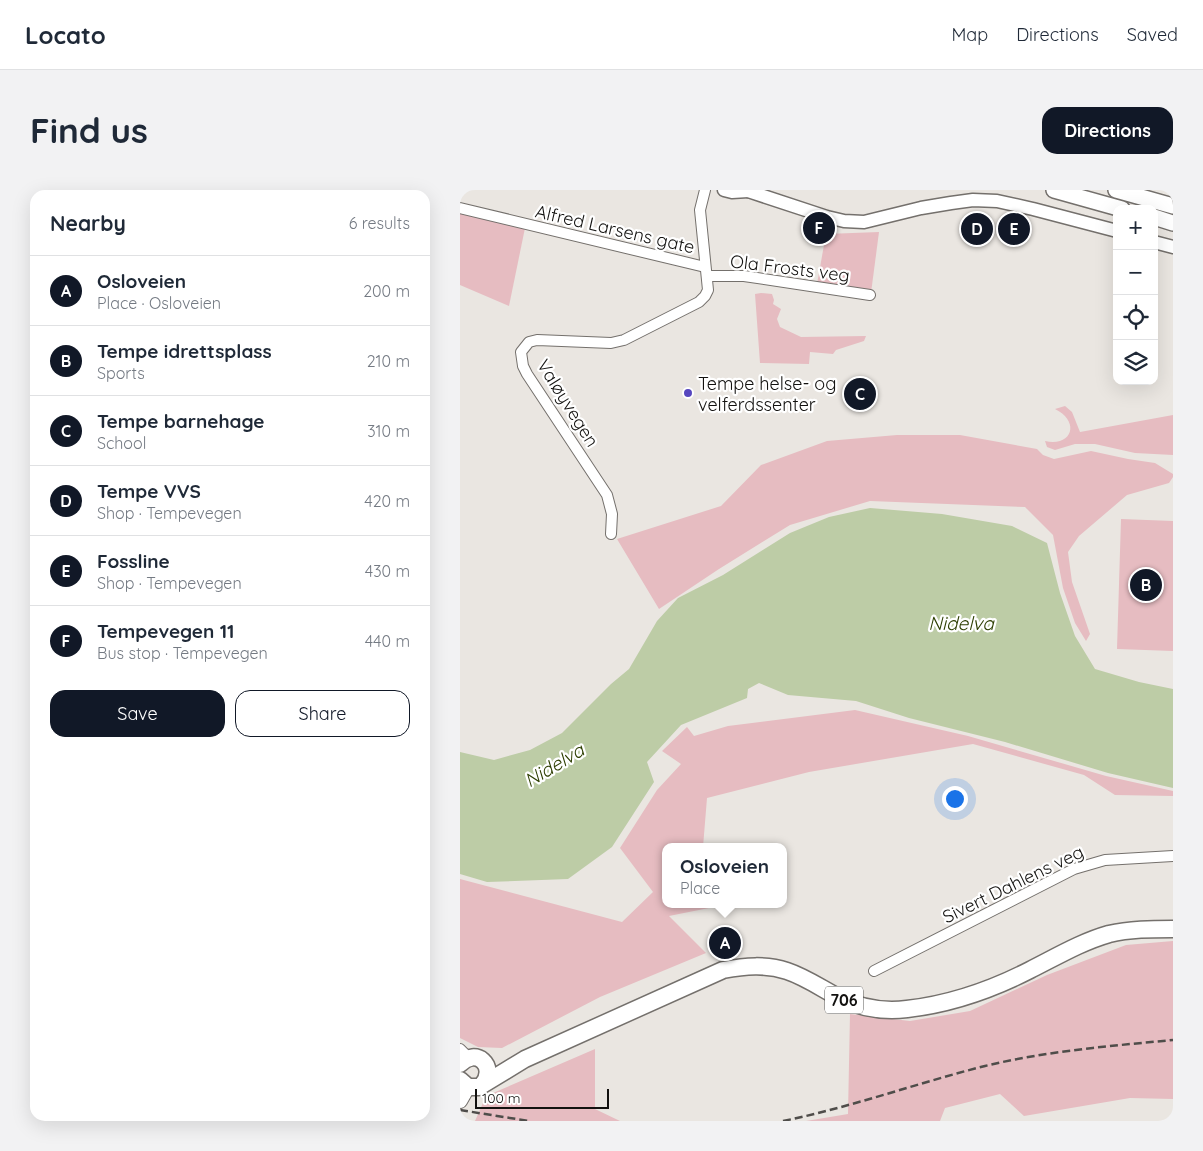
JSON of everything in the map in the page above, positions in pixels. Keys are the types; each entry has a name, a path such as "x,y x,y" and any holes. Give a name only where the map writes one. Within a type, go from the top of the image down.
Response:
{"highway":[{"name":"706","path":"465,1086 708,976 739,967 770,967 785,970 838,997 861,1006 880,1010 907,1009 936,1004 984,991 1029,971 1070,949 1100,937 1126,931 1173,929"},
{"name":"706","path":"468,1058 500,1062 525,1059"},
{"name":"706","path":"465,1086 488,1074 486,1064 468,1058"}],"main road":[{"path":"1054,190 1113,206"},
{"path":"1116,190 1173,206"},
{"path":"1158,219 1173,223"}],"street":[{"name":"Valøyvegen","path":"611,534 612,514 607,495 527,374 523,366 521,352 529,342 537,340 611,343 624,340 699,302 708,290 700,210 706,190"},
{"path":"724,190 732,192 747,191 844,221 864,222 921,208 973,200 997,201 1113,230"},
{"name":"Alfred Larsens gate","path":"460,208 706,271"},
{"path":"1158,243 1173,247"},
{"name":"Ola Frosts veg","path":"706,271 870,295"},
{"name":"Sivert Dahlens veg","path":"874,970 1074,869 1105,860 1173,856"}],"shaded area":[{"path":"460,212 525,228 509,306 460,285"},
{"path":"879,232 871,293 817,284 826,234"},
{"path":"755,294 772,294 773,304 781,309 777,319 780,327 801,337 866,336 864,341 836,350 833,354 810,352 809,364 760,363"},
{"path":"1065,406 1072,412 1080,432 1173,415 1173,455 1135,453 1095,444 1075,444 1055,450 1047,447 1045,441 1054,442 1062,440 1070,432 1068,420 1055,409"},
{"path":"897,435 960,435 1037,449 1043,455 1054,459 1091,451 1155,463 1173,474 1169,483 1127,495 1079,536 1068,552 1072,582 1090,634 1086,641 1075,623 1063,588 1053,535 1025,507 870,501 790,525 659,609 617,539 721,506 761,465 827,441"},
{"path":"1121,519 1173,521 1173,651 1117,649"},
{"path":"855,710 968,736 1106,776 1173,791 1173,796 1115,795 1084,775 973,744 809,772 707,798 703,843 662,843 662,908 709,908 669,916 706,953 600,997 502,1048 478,1047 460,1038 460,879 622,922 653,892 620,848 657,790 681,764 662,751 687,727 694,736 728,726"},
{"path":"1173,941 1173,1099 1130,1098 1024,1116 1000,1094 945,1108 940,1121 806,1121 848,1114 850,1014 910,1021 970,1011 1047,975 1126,945"},
{"path":"595,1049 595,1109 620,1121 475,1121 486,1096"}],"water":[{"name":"Nidelva","path":"870,508 942,514 1012,526 1047,543 1060,593 1075,636 1095,669 1139,682 1173,689 1173,788 1108,773 1005,742 909,718 856,701 788,695 759,683 748,689 747,698 681,725 647,762 654,782 612,847 568,879 487,882 460,874 460,752 494,760 530,750 562,733 611,684 629,669 657,621 678,598 723,575 790,533 829,517"}],"railway":[{"path":"783,1121 834,1109 985,1066 1032,1056 1173,1040"},
{"path":"460,1110 529,1121"}],"place":[{"name":"Tempevegen 11","path":"819,228"},
{"name":"Tempe VVS","path":"977,229"},
{"name":"Fossline","path":"1014,229"},
{"name":"Tempe helse- og velferdssenter","path":"688,393"},
{"name":"Tempe barnehage","path":"860,394"},
{"name":"Tempe idrettsplass","path":"1146,585"},
{"name":"Osloveien","path":"725,943"}]}
